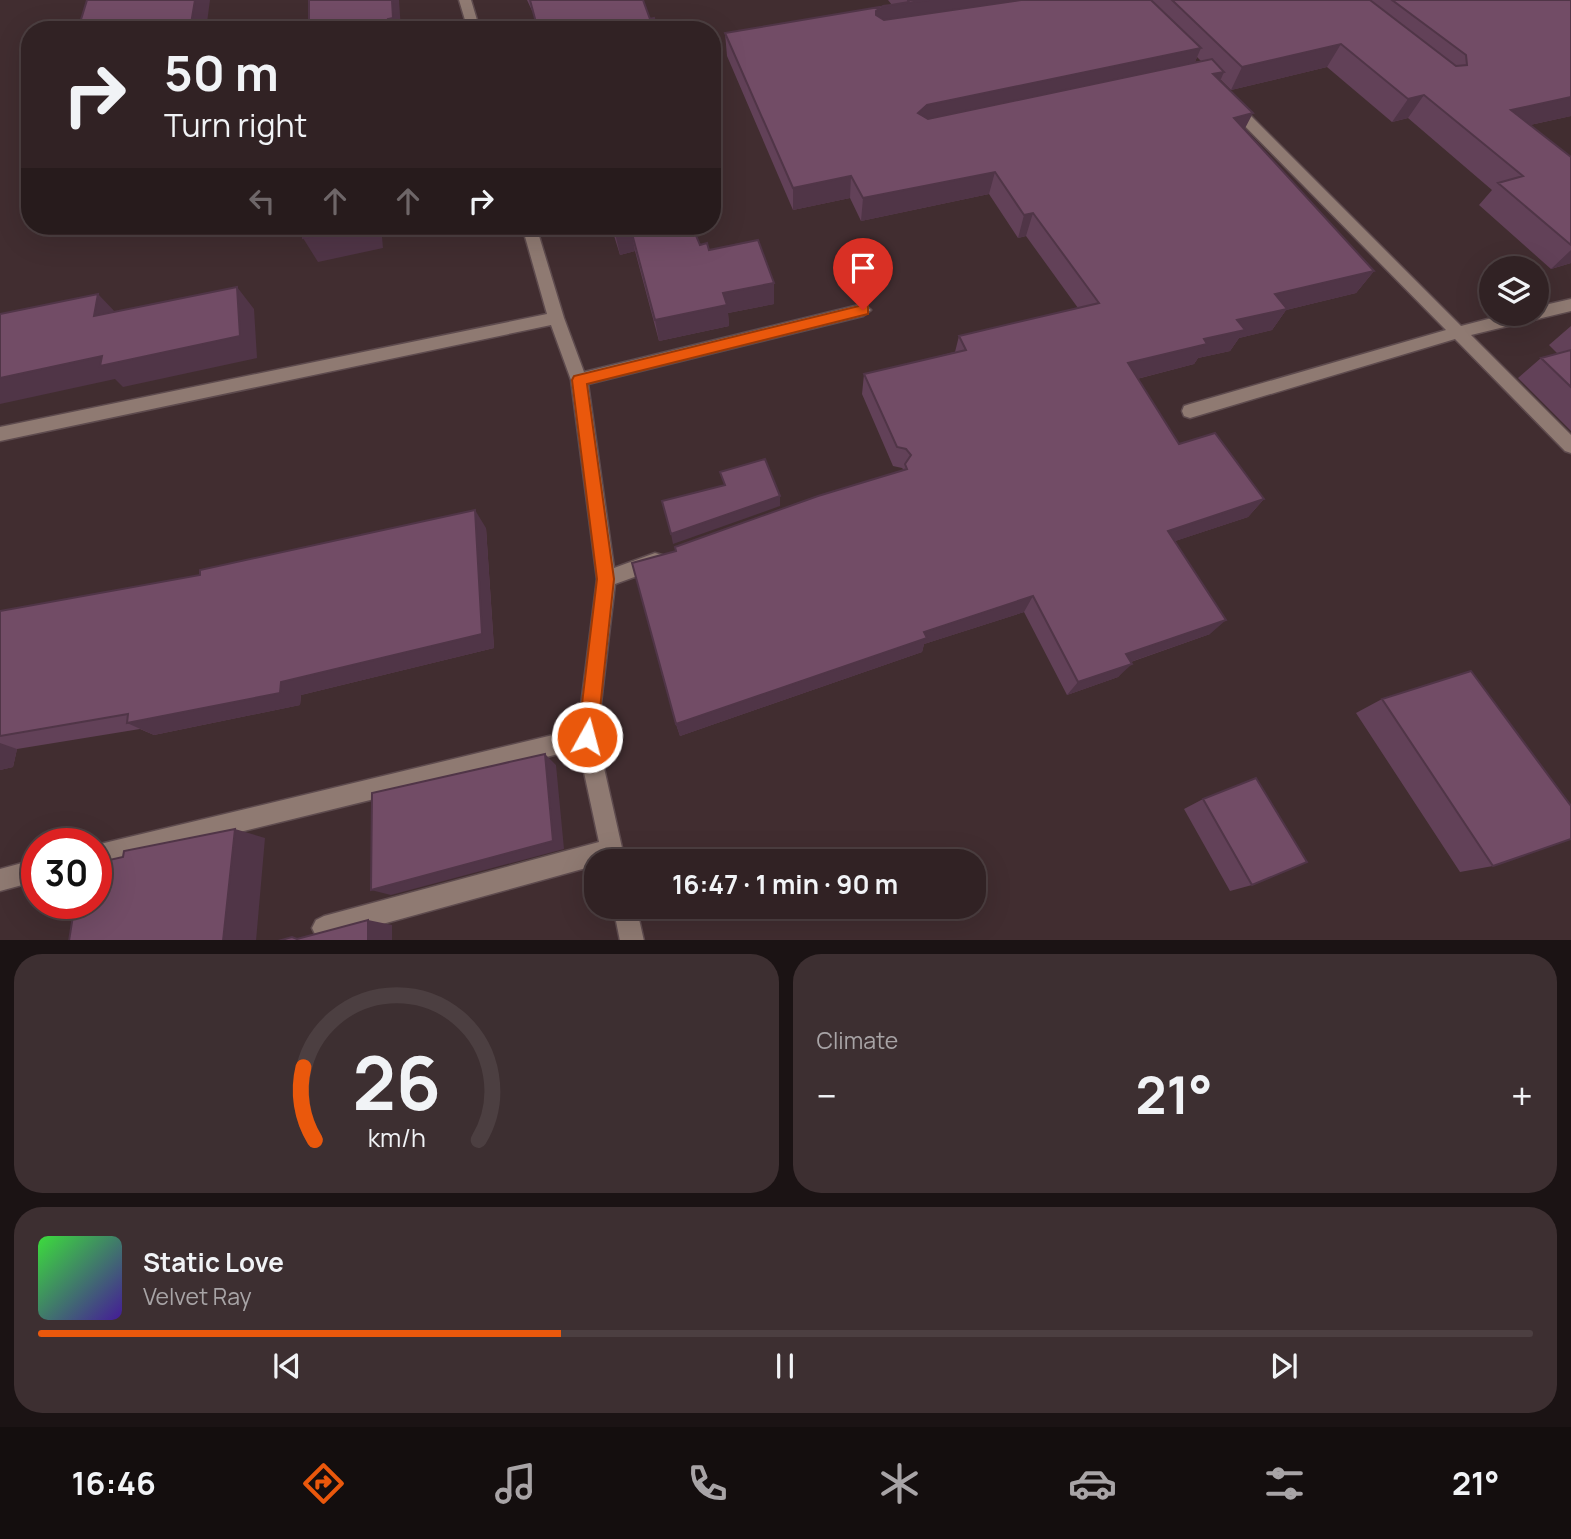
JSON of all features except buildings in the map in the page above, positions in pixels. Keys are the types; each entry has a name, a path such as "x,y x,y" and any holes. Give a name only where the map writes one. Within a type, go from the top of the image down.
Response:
{"street":[{"path":"465,0 471,21"},
{"path":"1223,95 1571,446"},
{"path":"532,235 556,318 579,380 606,579 587,737 611,849"},
{"path":"1549,310 1571,305"},
{"path":"579,380 863,310"},
{"path":"0,434 556,318"},
{"path":"1190,411 1483,326"},
{"path":"606,579 672,555"},
{"path":"112,852 587,737"},
{"path":"324,928 584,863"},
{"path":"0,880 21,874"},
{"path":"627,919 632,940"}],"route":[{"path":"587,737 606,579 579,380 863,310"}]}
